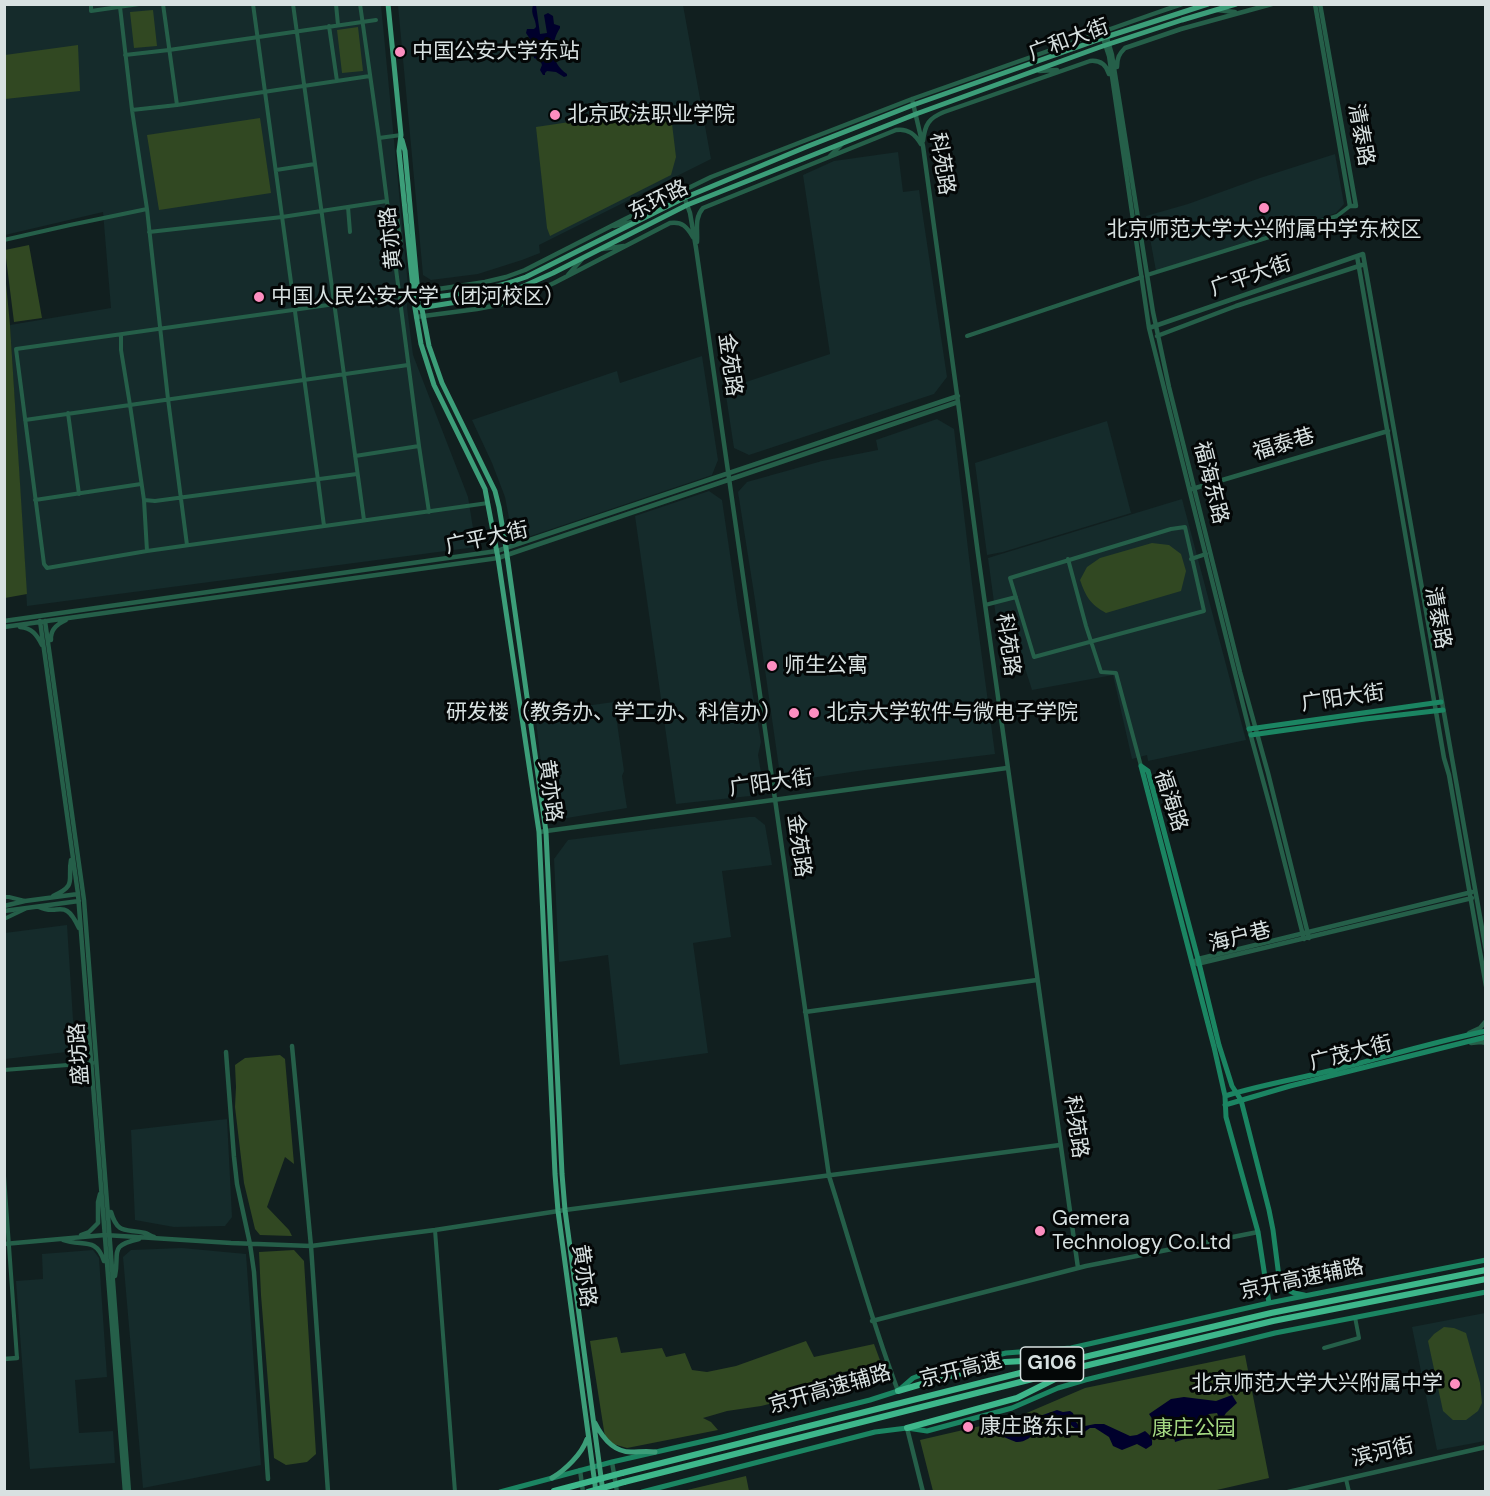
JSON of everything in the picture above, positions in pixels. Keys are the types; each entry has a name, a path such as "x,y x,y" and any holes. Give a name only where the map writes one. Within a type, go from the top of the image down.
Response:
{"highway":[{"name":"京开高速","path":"553,1491 1076,1359 1271,1313 1485,1270"},
{"name":"京开高速","path":"588,1491 1076,1368 1273,1321 1485,1280"},
{"path":"897,1391 1005,1362 1076,1359"},
{"path":"907,1428 1017,1398 1076,1368"}],"main road":[{"name":"黄亦路","path":"388,4 400,135 405,151 418,308 442,383 495,491 499,507 546,832 562,1211 596,1491"},
{"name":"广和大街","path":"913,102 1104,34 1208,4"},
{"name":"广和大街","path":"916,114 1107,45 1236,4"},
{"name":"东环路","path":"417,299 499,286 534,274 638,221 683,194 783,157 913,102"},
{"name":"东环路","path":"418,308 500,294 522,287 687,205 916,114"},
{"name":"黄亦路","path":"420,316 421,344 434,385 485,489 497,554 539,832 554,1163 603,1491"},
{"name":"广阳大街","path":"1253,732 1438,703"},
{"name":"广阳大街","path":"1253,732 1440,711"},
{"name":"福海路","path":"1141,766 1148,771 1219,1045 1232,1086 1241,1100 1269,1210 1279,1277 1286,1289 1306,1295"},
{"name":"福海路","path":"1141,766 1214,1047 1225,1096 1226,1117 1257,1232 1269,1303"},
{"name":"广茂大街","path":"1225,1096 1485,1031"},
{"name":"广茂大街","path":"1225,1105 1290,1086 1485,1037"},
{"name":"京开高速辅路","path":"500,1491 870,1400 897,1391 913,1378 929,1372 1006,1353 1071,1348 1306,1295 1485,1260"},
{"path":"642,1491 875,1432 907,1428 927,1431 1006,1410 1058,1388 1085,1380 1275,1333 1485,1292"},
{"path":"593,1418 604,1438 616,1449 628,1453 655,1452"},
{"path":"552,1478 560,1473 580,1451 586,1443 588,1434"}],"street":[{"path":"91,4 91,11 139,4"},
{"path":"163,4 177,105"},
{"path":"253,4 324,526"},
{"path":"293,4 364,520"},
{"path":"336,4 338,25"},
{"path":"360,4 388,209 396,210 401,244 393,246 418,446 429,512"},
{"path":"1104,34 1182,4"},
{"path":"1119,53 1137,43 1272,4"},
{"path":"1313,4 1319,17"},
{"name":"清泰路","path":"1321,4 1319,17 1350,206"},
{"path":"120,7 147,209 187,545"},
{"path":"1214,10 1240,12"},
{"path":"125,55 376,20"},
{"path":"329,26 337,81"},
{"name":"福海东路","path":"1104,34 1116,91 1144,276 1149,328 1240,672 1253,732"},
{"path":"1116,91 1119,53 1140,34"},
{"path":"932,117 1096,60 1107,68 1116,91"},
{"path":"1036,71 1063,70"},
{"path":"132,110 370,76"},
{"path":"416,292 506,277 525,270 608,227 683,194 711,177 826,132 913,102"},
{"name":"科苑路","path":"913,102 922,146 958,399 1078,1268"},
{"path":"922,146 927,125 944,104"},
{"path":"702,208 896,130 903,129 915,135 922,146"},
{"path":"806,147 826,132"},
{"path":"379,138 400,135"},
{"path":"857,137 879,137"},
{"path":"827,158 844,142"},
{"path":"761,158 783,157"},
{"path":"276,170 315,164"},
{"path":"696,248 698,213 716,193"},
{"name":"金苑路","path":"683,194 690,213 696,248 829,1176 872,1320 897,1391"},
{"path":"149,232 387,201"},
{"path":"967,336 1144,276 1337,216 1350,206"},
{"path":"348,207 350,232"},
{"path":"4,240 147,209"},
{"path":"608,227 638,221"},
{"path":"420,316 503,304 528,295 670,223 677,222 687,228 694,238"},
{"path":"600,249 628,245"},
{"name":"清泰路","path":"1363,254 1438,703"},
{"name":"广平大街","path":"1149,328 1363,254"},
{"name":"清泰路","path":"1357,256 1440,711 1472,895 1485,986"},
{"path":"534,274 547,258"},
{"path":"566,277 583,258"},
{"name":"广平大街","path":"1152,338 1236,306 1365,264"},
{"name":"福海东路","path":"1144,276 1206,554 1253,732 1268,773 1306,936"},
{"path":"399,295 16,349 44,564 47,568 187,545 488,502"},
{"path":"474,299 503,304"},
{"path":"121,335 121,350 144,500 147,551"},
{"path":"24,420 408,365"},
{"name":"广平大街","path":"4,621 497,554 507,556 958,399"},
{"path":"68,414 79,494"},
{"name":"福泰巷","path":"1192,489 1388,431"},
{"path":"355,456 418,446"},
{"path":"144,500 181,498 357,474"},
{"name":"广平大街","path":"7,627 497,554 506,548 729,477"},
{"path":"35,500 141,484"},
{"path":"1185,526 1204,610 1034,657 1010,578 1068,559 1185,526"},
{"path":"1191,559 1206,554"},
{"path":"1068,559 1101,672 1116,673 1141,766"},
{"path":"985,605 1016,597"},
{"name":"盛坊路","path":"42,615 44,650 80,894"},
{"path":"51,664 50,637 52,632 55,627 74,617"},
{"name":"盛坊路","path":"42,622 51,664 81,901 94,1063 101,1191 114,1284 127,1491"},
{"path":"7,627 31,629 44,650"},
{"name":"广阳大街","path":"539,832 1008,768"},
{"path":"48,898 64,891 69,886 73,854"},
{"path":"4,906 80,894"},
{"name":"海户巷","path":"1192,963 1462,895 1472,895"},
{"name":"清泰路","path":"1472,895 1485,951"},
{"path":"4,897 25,901"},
{"path":"4,911 81,901"},
{"name":"盛坊路","path":"81,901 80,931 108,1204 107,1270 127,1491"},
{"path":"39,907 66,909 80,931"},
{"path":"4,919 26,908"},
{"path":"805,1012 1037,980"},
{"path":"1464,1035 1480,1028 1485,1021"},
{"path":"1459,1044 1485,1043"},
{"path":"292,1046 311,1246 328,1491"},
{"path":"226,1052 237,1184 254,1272 268,1479"},
{"path":"4,1070 94,1063"},
{"path":"7,1244 108,1235 311,1246 1060,1144"},
{"path":"4,1176 7,1244 17,1358 4,1359"},
{"path":"74,1238 89,1232 98,1223 98,1202 101,1191"},
{"path":"108,1204 112,1217 123,1230 144,1233 156,1238"},
{"path":"435,1230 455,1491"},
{"path":"872,1320 1078,1268 1257,1232"},
{"path":"114,1284 117,1250 131,1241 146,1238"},
{"path":"60,1239 71,1243 92,1244 103,1256 107,1270"},
{"path":"1324,1348 1359,1338 1355,1317"},
{"path":"907,1428 923,1491"},
{"name":"滨河街","path":"1288,1491 1485,1447"},
{"path":"612,1462 617,1491"},
{"path":"580,1470 583,1491"},
{"path":"1346,1479 1349,1491"}],"shaded area":[{"name":"中国人民公安大学（团河校区）","path":"4,5 381,5 413,355 468,497 476,547 27,606 10,325 111,308 103,212 5,235"},
{"name":"北京政法职业学院","path":"398,5 683,5 711,159 539,245 540,253 478,274 431,280 423,275"},
{"path":"898,152 903,192 919,190 947,377 934,394 749,455 734,448 725,389 830,354 803,175 834,161"},
{"name":"北京师范大学大兴附属中学东校区","path":"1335,154 1344,204 1336,213 1156,271 1146,216"},
{"path":"702,356 718,460 712,475 519,540 513,539 505,497 472,420 617,371 620,383"},
{"path":"937,419 954,429 995,754 787,781 780,775 738,492 747,482 822,461 878,450 876,440"},
{"path":"1107,421 1131,513 987,555 975,463"},
{"path":"709,491 722,500 761,742 758,755 763,784 757,794 750,796 676,804 635,516"},
{"path":"1182,499 1246,740 1148,761 1147,755 1132,759 1113,675 1032,690 1008,615 996,617 988,558"},
{"path":"614,702 627,808 555,820 547,812 535,713"},
{"path":"755,817 765,825 772,865 722,871 731,937 693,943 708,1053 620,1065 608,955 559,962 554,859 568,840"},
{"path":"67,925 75,1051 5,1059 5,933"},
{"path":"227,1119 232,1217 225,1226 174,1227 135,1220 131,1130"},
{"path":"182,1248 246,1254 261,1465 143,1488 123,1257 131,1250"},
{"path":"93,1250 99,1258 107,1377 75,1380 79,1433 113,1431 115,1463 30,1469 16,1281 43,1279 42,1254"},
{"name":"北京师范大学大兴附属中学","path":"1485,1313 1485,1441 1437,1450 1412,1327"}],"green space":[{"path":"153,10 157,46 134,48 130,12"},
{"path":"358,27 363,71 342,73 337,30"},
{"path":"78,45 80,91 5,99 5,55"},
{"path":"670,107 676,157 671,175 550,236 547,228 536,127"},
{"path":"260,118 271,193 159,210 147,135"},
{"path":"29,245 42,318 14,322 5,250"},
{"path":"5,273 27,594 5,598"},
{"path":"1152,543 1169,545 1181,554 1186,571 1181,591 1106,613 1092,603 1080,580 1087,567 1100,558"},
{"path":"280,1055 285,1059 294,1164 285,1157 267,1207 292,1236 260,1235 255,1229 244,1183 235,1107 235,1065 245,1058"},
{"path":"294,1250 304,1261 316,1454 307,1462 286,1465 274,1458 259,1252"},
{"path":"1444,1327 1466,1333 1480,1383 1482,1403 1478,1411 1466,1420 1453,1420 1443,1411 1428,1341"},
{"path":"617,1337 621,1353 662,1348 666,1357 685,1353 692,1370 707,1372 736,1366 806,1341 814,1357 874,1344 881,1363 831,1375 818,1392 703,1418 711,1422 718,1430 627,1448 613,1444 605,1437 590,1341"},
{"name":"康庄公园","path":"1245,1355 1269,1478 1208,1492 933,1491 920,1440 1015,1418 1085,1388"},
{"path":"746,1476 749,1491 683,1491"}],"water":[{"path":"533,5 536,5 540,34 547,33 544,15 548,13 553,16 554,24 560,26 554,40 553,52 557,64 567,76 547,71 543,75 540,70 542,65 540,60 534,58 532,42 526,33 527,29 536,27 532,11"},
{"path":"1232,1395 1237,1403 1223,1418 1219,1418 1217,1413 1209,1414 1199,1426 1205,1430 1201,1434 1175,1442 1171,1423 1155,1423 1149,1414 1171,1399 1184,1397 1216,1401"},
{"path":"1057,1410 1073,1413 1080,1427 1104,1424 1130,1436 1145,1431 1151,1437 1152,1445 1146,1449 1137,1444 1122,1450 1113,1446 1109,1437 1095,1428 1090,1428 1083,1433 1059,1419 1040,1423 1032,1435 1022,1442 1016,1442 994,1432"}],"place":[{"name":"中国公安大学东站","path":"400,52"},
{"name":"北京政法职业学院","path":"555,115"},
{"name":"北京师范大学大兴附属中学东校区","path":"1264,208"},
{"name":"中国人民公安大学（团河校区）","path":"259,297"},
{"name":"师生公寓","path":"772,666"},
{"name":"研发楼（教务办、学工办、科信办）","path":"794,713"},
{"name":"北京大学软件与微电子学院","path":"814,713"},
{"name":"Gemera Technology Co.Ltd","path":"1040,1231"},
{"name":"北京师范大学大兴附属中学","path":"1455,1384"},
{"name":"康庄路东口","path":"968,1427"}]}
